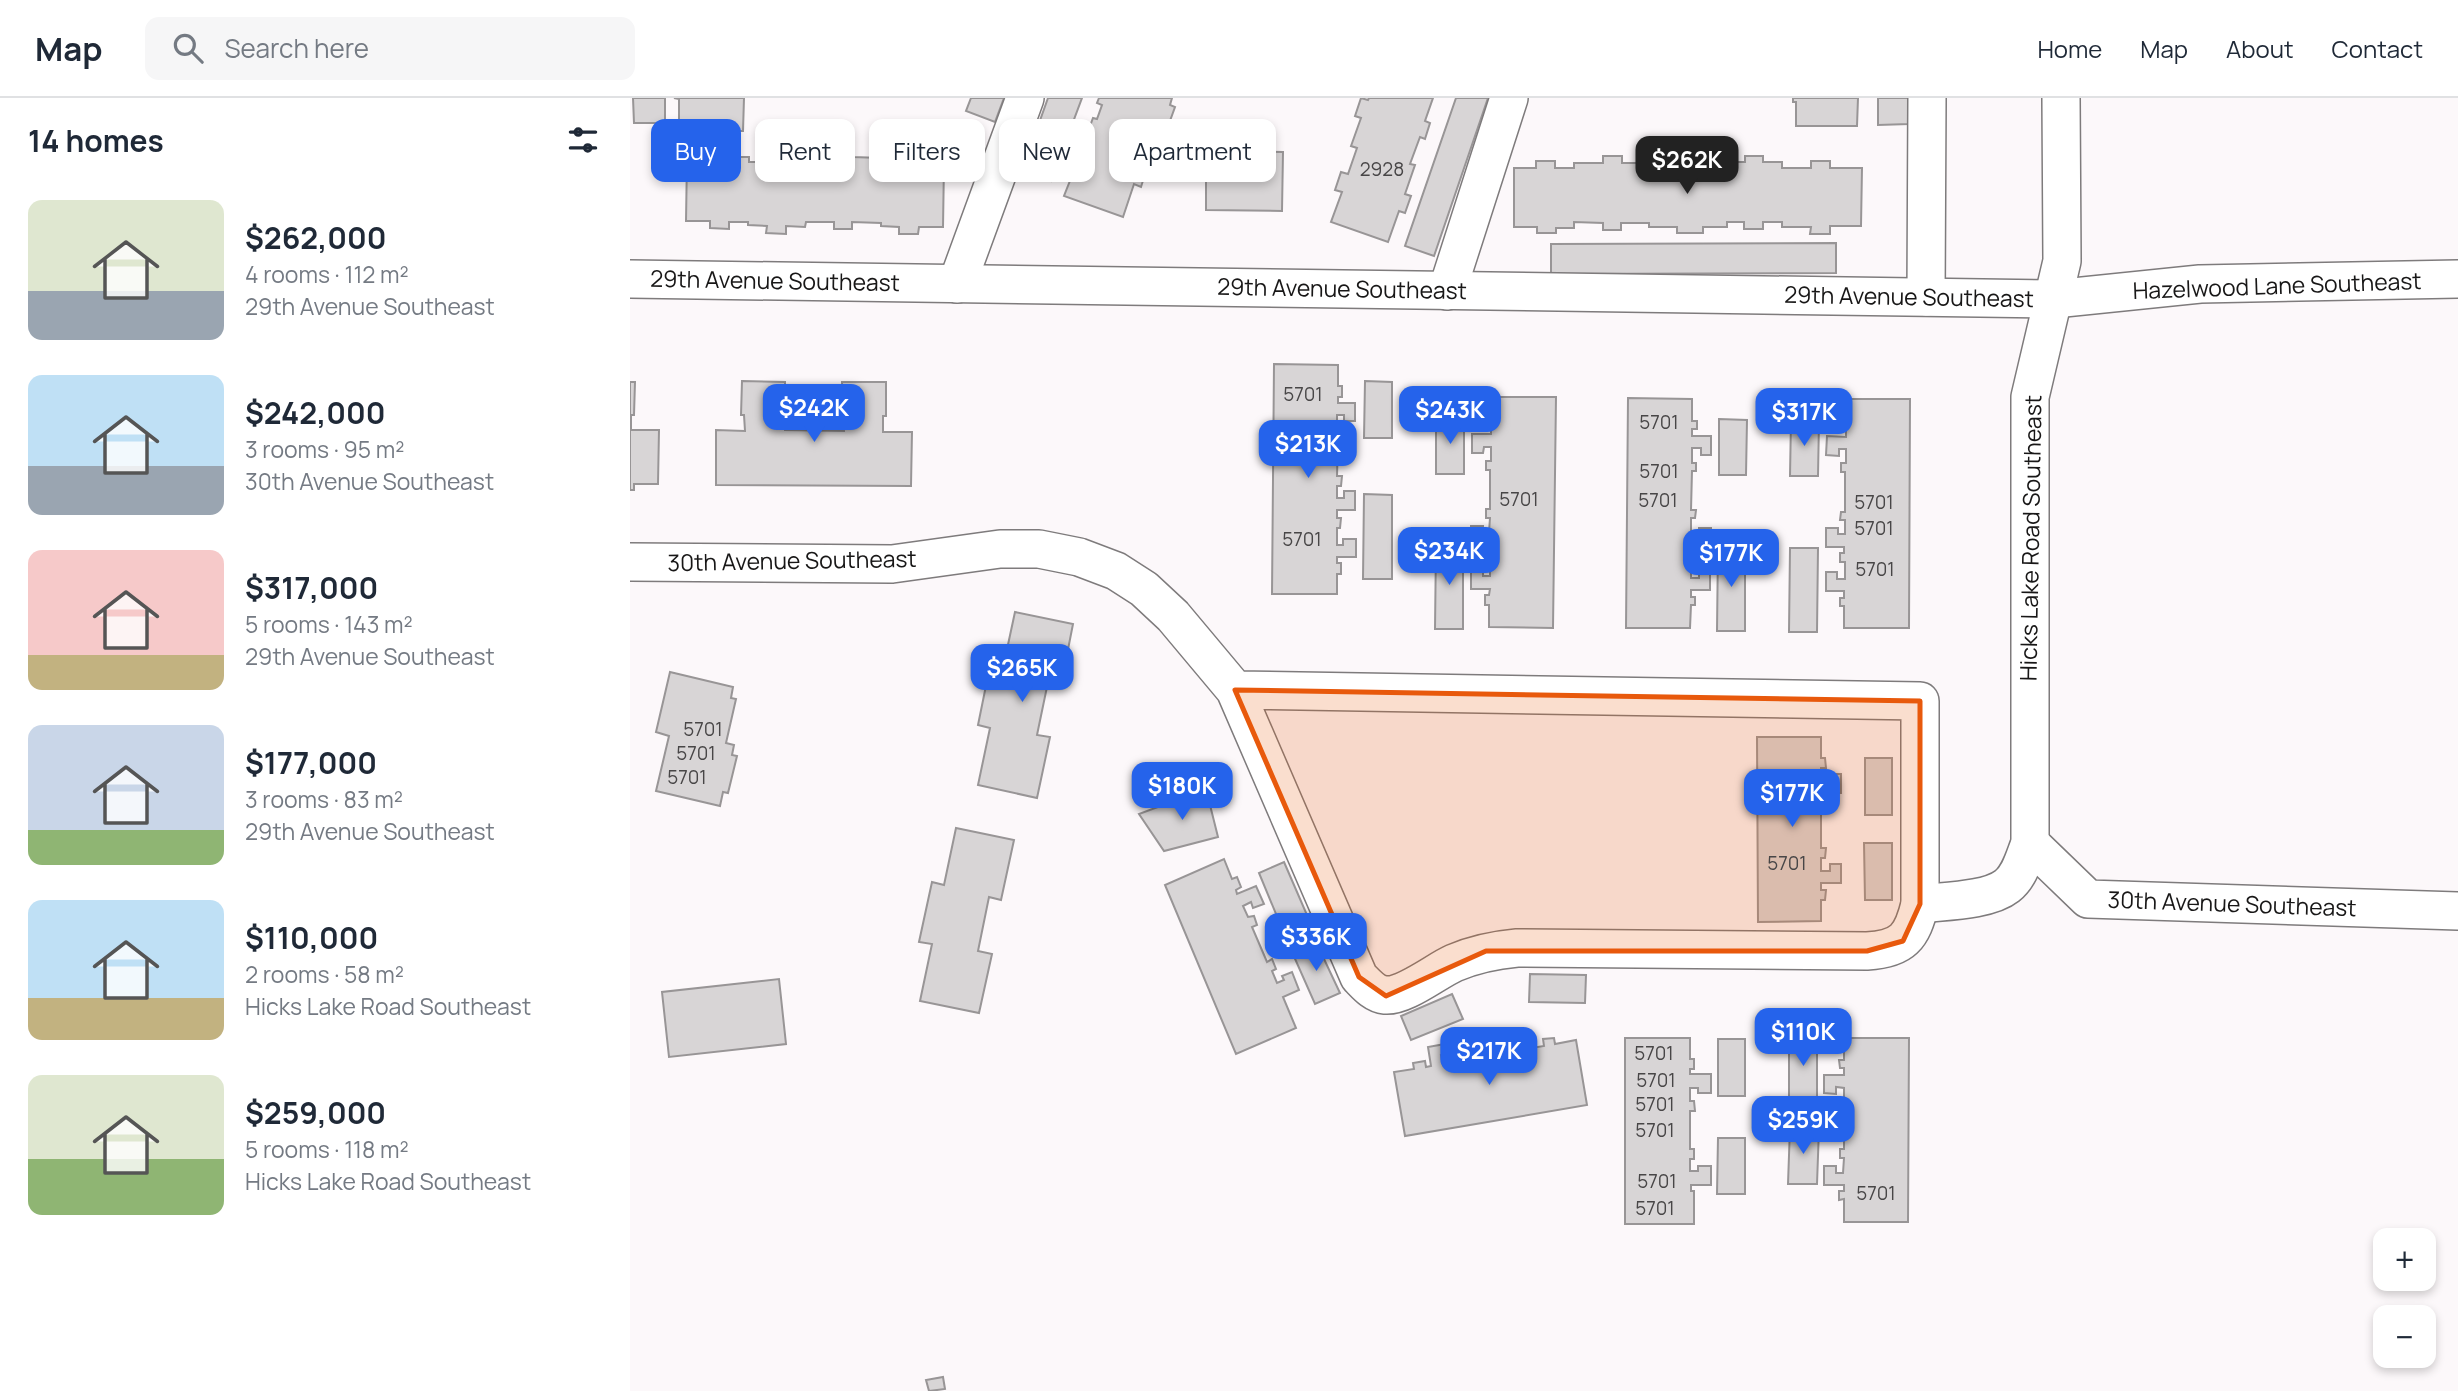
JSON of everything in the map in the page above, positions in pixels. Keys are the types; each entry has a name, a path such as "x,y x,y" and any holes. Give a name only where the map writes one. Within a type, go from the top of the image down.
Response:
{"street":[{"path":"957,284 1025,98"},
{"path":"1447,291 1509,98"},
{"path":"1926,297 1927,98"},
{"name":"Hicks Lake Road Southeast","path":"1920,904 1986,895 2006,887 2020,871 2030,843 2030,397 2062,261 2061,98"},
{"name":"29th Avenue Southeast","path":"630,279 2054,299"},
{"name":"Hazelwood Lane Southeast","path":"2054,299 2200,284 2458,279"},
{"name":"30th Avenue Southeast","path":"630,562 892,564 1000,549 1039,550 1079,557 1116,571 1144,589 1172,616 1235,690 1359,977 1372,990 1386,996 1400,993 1453,963 1486,951 1517,948 1886,950 1903,941 1914,926 1920,904"},
{"path":"1235,690 1920,701 1920,904"},
{"name":"30th Avenue Southeast","path":"2030,843 2088,899 2458,911"}],"highlighted area":[{"path":"1235,690 1414,692 1920,701 1920,904 1903,941 1867,951 1486,951 1386,996 1359,977"}],"building":[{"path":"633,98 665,98 665,119 651,119 651,123 634,123"},
{"path":"674,98 744,98 743,131 741,119 679,119 679,99"},
{"path":"971,98 1004,98 995,122 966,111"},
{"path":"1048,98 1082,98 1074,119 1041,119"},
{"path":"1099,98 1172,98 1170,105 1175,107 1171,119 1109,119 1109,182 1143,182 1141,187 1134,184 1123,217 1064,196 1070,182 1095,182 1095,119 1093,119 1093,118 1097,119 1102,105 1097,103"},
{"path":"1361,98 1433,98 1425,121 1430,123 1425,139 1420,137 1410,164 1415,165 1405,194 1411,196 1405,213 1399,211 1388,242 1331,222 1342,192 1335,190 1341,172 1348,174 1357,148 1351,146 1361,118 1355,116"},
{"path":"1456,98 1488,98 1434,256 1405,246"},
{"path":"1793,98 1858,98 1857,126 1796,126 1796,102 1793,102"},
{"path":"1878,98 1909,98 1909,124 1878,125"},
{"path":"1276,152 1283,152 1282,211 1206,210 1206,182 1276,182"},
{"path":"1603,156 1622,156 1622,163 1649,163 1649,168 1678,168 1678,160 1697,160 1697,168 1725,168 1725,162 1745,162 1745,156 1763,156 1763,162 1782,162 1782,168 1811,168 1811,161 1830,161 1830,168 1862,168 1861,226 1830,226 1830,234 1810,234 1811,227 1782,227 1782,222 1763,222 1763,229 1744,229 1744,222 1727,222 1727,227 1703,227 1703,233 1677,233 1677,227 1649,227 1649,223 1621,223 1621,230 1603,230 1603,223 1574,222 1574,228 1556,228 1556,233 1537,233 1537,227 1514,227 1514,168 1536,168 1536,161 1555,161 1555,168 1574,168 1574,163 1603,163"},
{"path":"741,157 749,157 749,162 755,162 755,182 855,182 855,157 869,158 869,182 944,182 943,227 919,227 918,234 899,234 899,227 881,226 881,223 852,222 852,229 834,229 834,222 806,222 805,227 786,226 786,234 766,233 767,226 748,225 748,222 729,222 729,229 710,228 710,221 686,221 687,182 741,182"},
{"path":"1836,243 1836,273 1551,274 1551,244"},
{"path":"1274,364 1338,365 1338,386 1342,386 1342,397 1338,397 1338,403 1355,403 1355,421 1344,421 1344,415 1337,415 1337,428 1342,428 1342,438 1338,438 1337,476 1342,476 1341,486 1337,486 1337,498 1344,498 1344,491 1355,491 1355,510 1337,510 1337,518 1341,518 1340,528 1337,528 1337,545 1343,545 1343,539 1356,539 1356,557 1337,557 1337,563 1341,563 1341,574 1337,574 1337,594 1272,594"},
{"path":"742,381 785,382 785,430 844,431 842,382 886,382 883,432 912,432 911,486 716,485 716,430 745,431 744,415 741,415"},
{"path":"1365,381 1392,382 1392,438 1364,438"},
{"path":"630,382 635,382 631,430 659,430 658,484 634,484 634,490 630,490"},
{"path":"1491,397 1556,397 1553,628 1489,627 1489,605 1485,605 1485,595 1489,595 1490,589 1471,589 1471,570 1483,570 1483,576 1490,576 1490,560 1486,560 1486,551 1490,551 1490,545 1471,545 1471,526 1483,526 1483,532 1489,532 1490,518 1486,518 1486,509 1490,509 1490,470 1486,470 1486,461 1491,461 1491,447 1484,447 1483,453 1472,453 1472,434 1491,434 1491,429 1486,429 1486,419 1490,419"},
{"path":"1628,398 1692,399 1692,421 1697,421 1697,429 1692,429 1692,436 1711,436 1711,455 1701,455 1701,448 1692,448 1692,463 1696,463 1696,471 1692,471 1691,510 1696,510 1695,518 1691,518 1691,533 1699,533 1699,528 1711,528 1711,547 1692,546 1695,560 1691,560 1691,578 1699,578 1699,572 1710,572 1710,590 1691,590 1695,605 1691,605 1690,628 1626,628"},
{"path":"1845,399 1910,399 1909,628 1844,628 1844,606 1840,606 1840,598 1844,598 1844,591 1826,591 1826,572 1837,572 1837,579 1845,579 1845,562 1840,562 1840,553 1844,553 1844,547 1826,547 1826,528 1838,528 1838,534 1845,534 1845,520 1840,520 1841,512 1845,512 1845,472 1841,472 1841,463 1846,463 1846,449 1839,449 1839,456 1826,455 1827,436 1846,437 1846,430 1841,430 1841,422 1845,422"},
{"path":"1436,417 1464,417 1464,474 1436,474"},
{"path":"1719,419 1747,420 1746,475 1719,475"},
{"path":"1791,420 1819,421 1818,476 1790,476"},
{"path":"1364,494 1392,495 1392,579 1363,579"},
{"path":"1436,545 1463,545 1463,629 1435,629"},
{"path":"1718,546 1745,546 1745,631 1717,631"},
{"path":"1790,548 1818,548 1817,632 1789,632"},
{"path":"1015,612 1073,624 1061,685 1048,682 1037,735 1050,737 1037,798 978,785 990,728 978,725 990,666 1003,668"},
{"path":"670,672 733,687 731,698 736,699 726,743 734,745 732,755 737,756 728,793 723,792 720,806 656,791 669,736 656,732"},
{"path":"1757,737 1821,737 1821,758 1825,758 1826,768 1821,768 1821,774 1841,774 1841,793 1829,793 1829,787 1821,787 1821,801 1825,801 1825,812 1821,811 1821,848 1826,848 1825,858 1821,858 1821,871 1830,871 1830,864 1841,864 1841,883 1821,883 1821,890 1826,890 1825,900 1821,900 1821,921 1758,922"},
{"path":"1865,758 1892,758 1892,815 1865,815"},
{"path":"1206,789 1218,837 1164,851 1139,814"},
{"path":"956,828 1014,840 1001,900 989,897 978,951 992,954 979,1013 920,1001 932,944 919,942 932,882 944,885"},
{"path":"1864,843 1892,843 1892,900 1865,900"},
{"path":"1224,859 1232,879 1237,877 1241,887 1236,890 1237,894 1256,886 1264,904 1253,908 1251,902 1243,906 1248,917 1254,916 1257,925 1252,927 1267,962 1272,959 1276,969 1272,971 1277,983 1284,980 1282,976 1292,972 1299,990 1283,997 1296,1028 1236,1054 1165,885"},
{"path":"1284,862 1307,915 1281,926 1259,873"},
{"path":"1316,942 1340,993 1315,1004 1292,952"},
{"path":"1530,974 1586,975 1585,1003 1529,1002"},
{"path":"779,979 786,1044 669,1057 662,992"},
{"path":"1452,994 1463,1019 1411,1040 1401,1016"},
{"path":"1554,1038 1555,1044 1576,1040 1587,1105 1405,1136 1394,1072 1414,1069 1413,1063 1425,1061 1426,1067 1431,1066 1428,1047 1445,1044 1447,1054 1441,1055 1443,1065 1456,1062 1455,1056 1466,1054 1467,1059 1503,1053 1502,1047 1513,1045 1513,1051 1544,1046 1543,1039"},
{"path":"1625,1038 1690,1038 1690,1059 1694,1059 1694,1069 1690,1069 1690,1074 1711,1074 1711,1093 1698,1093 1698,1088 1690,1088 1690,1101 1694,1101 1695,1111 1690,1111 1690,1149 1694,1149 1694,1159 1690,1159 1690,1171 1698,1171 1698,1166 1711,1166 1711,1185 1691,1185 1691,1191 1694,1191 1694,1224 1625,1224"},
{"path":"1844,1038 1909,1038 1908,1222 1844,1222 1844,1199 1839,1200 1839,1191 1844,1191 1844,1185 1824,1185 1824,1166 1836,1166 1836,1173 1843,1173 1844,1158 1840,1158 1840,1149 1844,1149 1844,1109 1840,1109 1840,1101 1844,1101 1844,1088 1836,1087 1836,1094 1824,1093 1824,1075 1844,1075 1844,1068 1840,1068 1839,1060 1844,1060"},
{"path":"1718,1039 1745,1039 1745,1096 1718,1096"},
{"path":"1789,1040 1817,1040 1817,1097 1789,1097"},
{"path":"1790,1127 1819,1128 1817,1184 1788,1184"},
{"path":"1718,1138 1745,1138 1745,1194 1717,1194"},
{"path":"943,1377 945,1389 929,1391 926,1380"}]}
